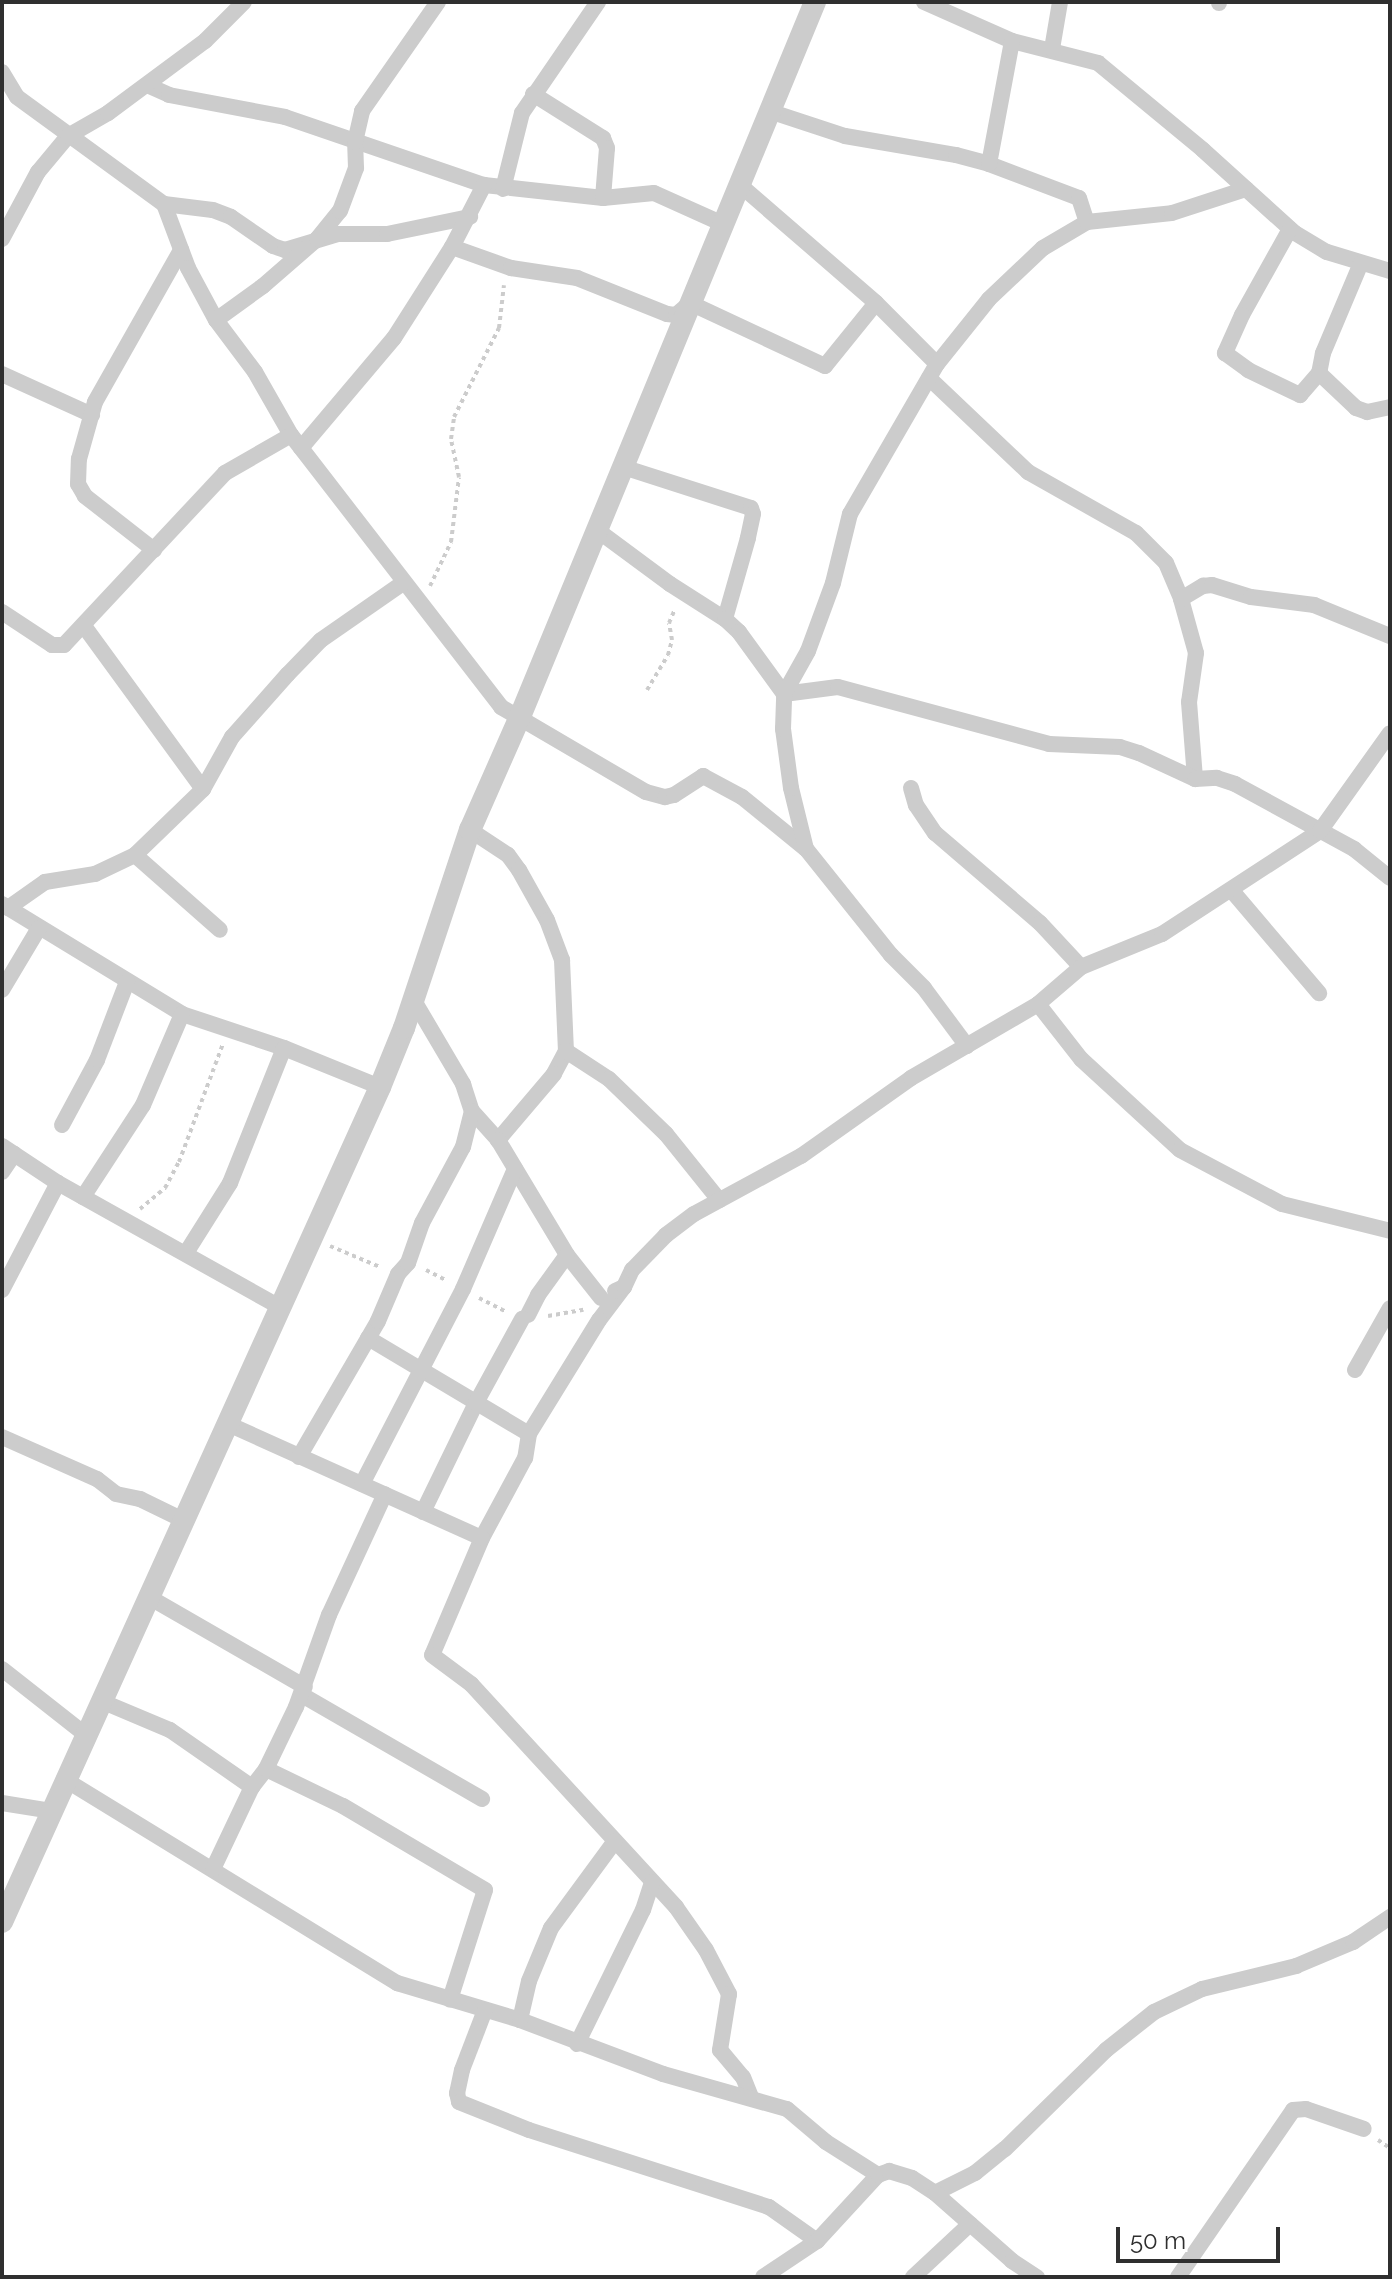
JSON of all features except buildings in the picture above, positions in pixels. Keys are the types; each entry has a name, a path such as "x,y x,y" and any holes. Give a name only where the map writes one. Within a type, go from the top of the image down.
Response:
{"street":[{"path":"2,239 38,172 68,136 147,85 205,41 244,2"},
{"path":"216,320 263,286 317,239 340,211 356,168 355,142 362,111 379,82 438,2"},
{"path":"503,189 522,113 598,2"},
{"path":"2,1922 64,1779 87,1736 147,1596 282,1308 380,1087 470,830 519,719 815,2"},
{"path":"924,2 1012,41 1098,63 1290,229 1327,252 1390,271"},
{"path":"1052,49 1060,2"},
{"path":"989,164 1012,41"},
{"path":"2,72 17,97 164,204 197,207 231,217 280,250 338,234 387,234 470,217"},
{"path":"147,85 169,95 285,117 484,185 603,198 654,193 723,224"},
{"path":"533,94 603,138 607,148 603,198"},
{"path":"769,111 845,136 956,155 989,164 1079,198 1087,222"},
{"path":"2,612 59,646 84,626 225,473 296,442 394,338 470,217 484,185"},
{"path":"740,185 876,303 933,371 1028,472 1149,541 1166,563 1181,599 1196,653 1189,702 1195,779"},
{"path":"806,849 791,788 783,729 784,694 808,651 833,583 850,514 933,371 989,299 1043,248 1087,222 1172,213 1246,189"},
{"path":"164,204 181,250 216,320 255,372 296,442 484,689 519,719 646,792 665,797 674,795 703,776 742,797 806,849 891,955 924,988 967,1046"},
{"path":"1290,229 1264,272 1225,353 1248,370 1300,395 1319,373 1323,353 1361,263"},
{"path":"452,247 511,268 577,278 667,314 676,315 690,303"},
{"path":"154,550 85,496 78,484 79,459 100,394 181,250"},
{"path":"690,303 825,366 876,303"},
{"path":"1319,373 1356,408 1367,412 1390,407"},
{"path":"2,374 92,415"},
{"path":"623,467 751,508 753,514 748,538 725,619"},
{"path":"597,530 683,593 725,619 739,632 784,694"},
{"path":"380,1087 284,1048 182,1014 5,906 45,882 95,874 135,855 203,789 232,737 321,640 403,583"},
{"path":"1181,599 1203,586 1212,585 1251,597 1314,605 1390,636"},
{"path":"84,626 203,789"},
{"path":"784,694 838,687 1049,744 1120,747 1195,779 1217,778 1235,784 1354,849 1390,878"},
{"path":"751,2097 743,2077 720,2050 729,1994 706,1950 676,1907 471,1684 432,1655 482,1538 525,1458 529,1434 632,1270 666,1235 719,1200 801,1156 911,1078 1038,1004 1081,967 1162,934 1233,892 1320,831 1390,733"},
{"path":"911,788 916,805 935,833 1040,923 1081,967"},
{"path":"470,830 508,855 547,920 562,960 566,1051 554,1074 498,1140"},
{"path":"135,855 220,930"},
{"path":"1233,892 1319,993"},
{"path":"2,990 39,928"},
{"path":"62,1125 97,1060 127,982"},
{"path":"413,999 463,1084 472,1111 498,1140 567,1255 604,1297 624,1287"},
{"path":"1038,1004 1081,1059 1180,1150 1282,1204 1390,1231"},
{"path":"83,1197 143,1105 182,1014"},
{"path":"186,1253 230,1183 284,1048"},
{"path":"566,1051 609,1079 666,1134 719,1200"},
{"path":"299,1457 368,1338 403,1268 422,1223 463,1147 472,1111"},
{"path":"2,1172 8,1150 58,1183 282,1308"},
{"path":"362,1484 463,1289 515,1169"},
{"path":"2,1290 58,1183"},
{"path":"423,1512 476,1403 525,1317 567,1255"},
{"path":"1355,1370 1390,1308"},
{"path":"368,1338 529,1434"},
{"path":"228,1424 482,1538"},
{"path":"2,1437 97,1479 116,1494 140,1499 183,1520"},
{"path":"213,1869 303,1691 329,1615 385,1494"},
{"path":"147,1596 482,1799"},
{"path":"2,1669 87,1736"},
{"path":"101,1701 170,1730 252,1787"},
{"path":"266,1769 343,1806 485,1890 450,2000"},
{"path":"64,1779 378,1974 410,1990 520,2020 663,2074 787,2109 826,2142 878,2175"},
{"path":"2,1803 52,1811"},
{"path":"520,2020 529,1981 551,1928 615,1841"},
{"path":"577,2044 643,1910 652,1882"},
{"path":"935,2193 975,2173 1005,2149 1106,2050 1154,2012 1202,1989 1260,1972 1296,1966 1353,1942 1390,1917"},
{"path":"485,2010 462,2070 457,2093 459,2102 529,2130 769,2207 817,2241"},
{"path":"1178,2277 1293,2110 1306,2109 1364,2129"},
{"path":"763,2277 817,2241 878,2175 889,2171 899,2173 935,2193 970,2224 1009,2269 1037,2277"},
{"path":"913,2277 970,2224"}],"path":[{"path":"417,601 441,569 451,542 459,477 451,439 454,417 499,328 500,297 511,268"},
{"path":"647,690 668,655 672,640 669,623 683,593"},
{"path":"126,1220 165,1188 179,1162 228,1031"},
{"path":"314,1237 336,1250 403,1268 463,1289 525,1317 579,1311 604,1297"}]}
